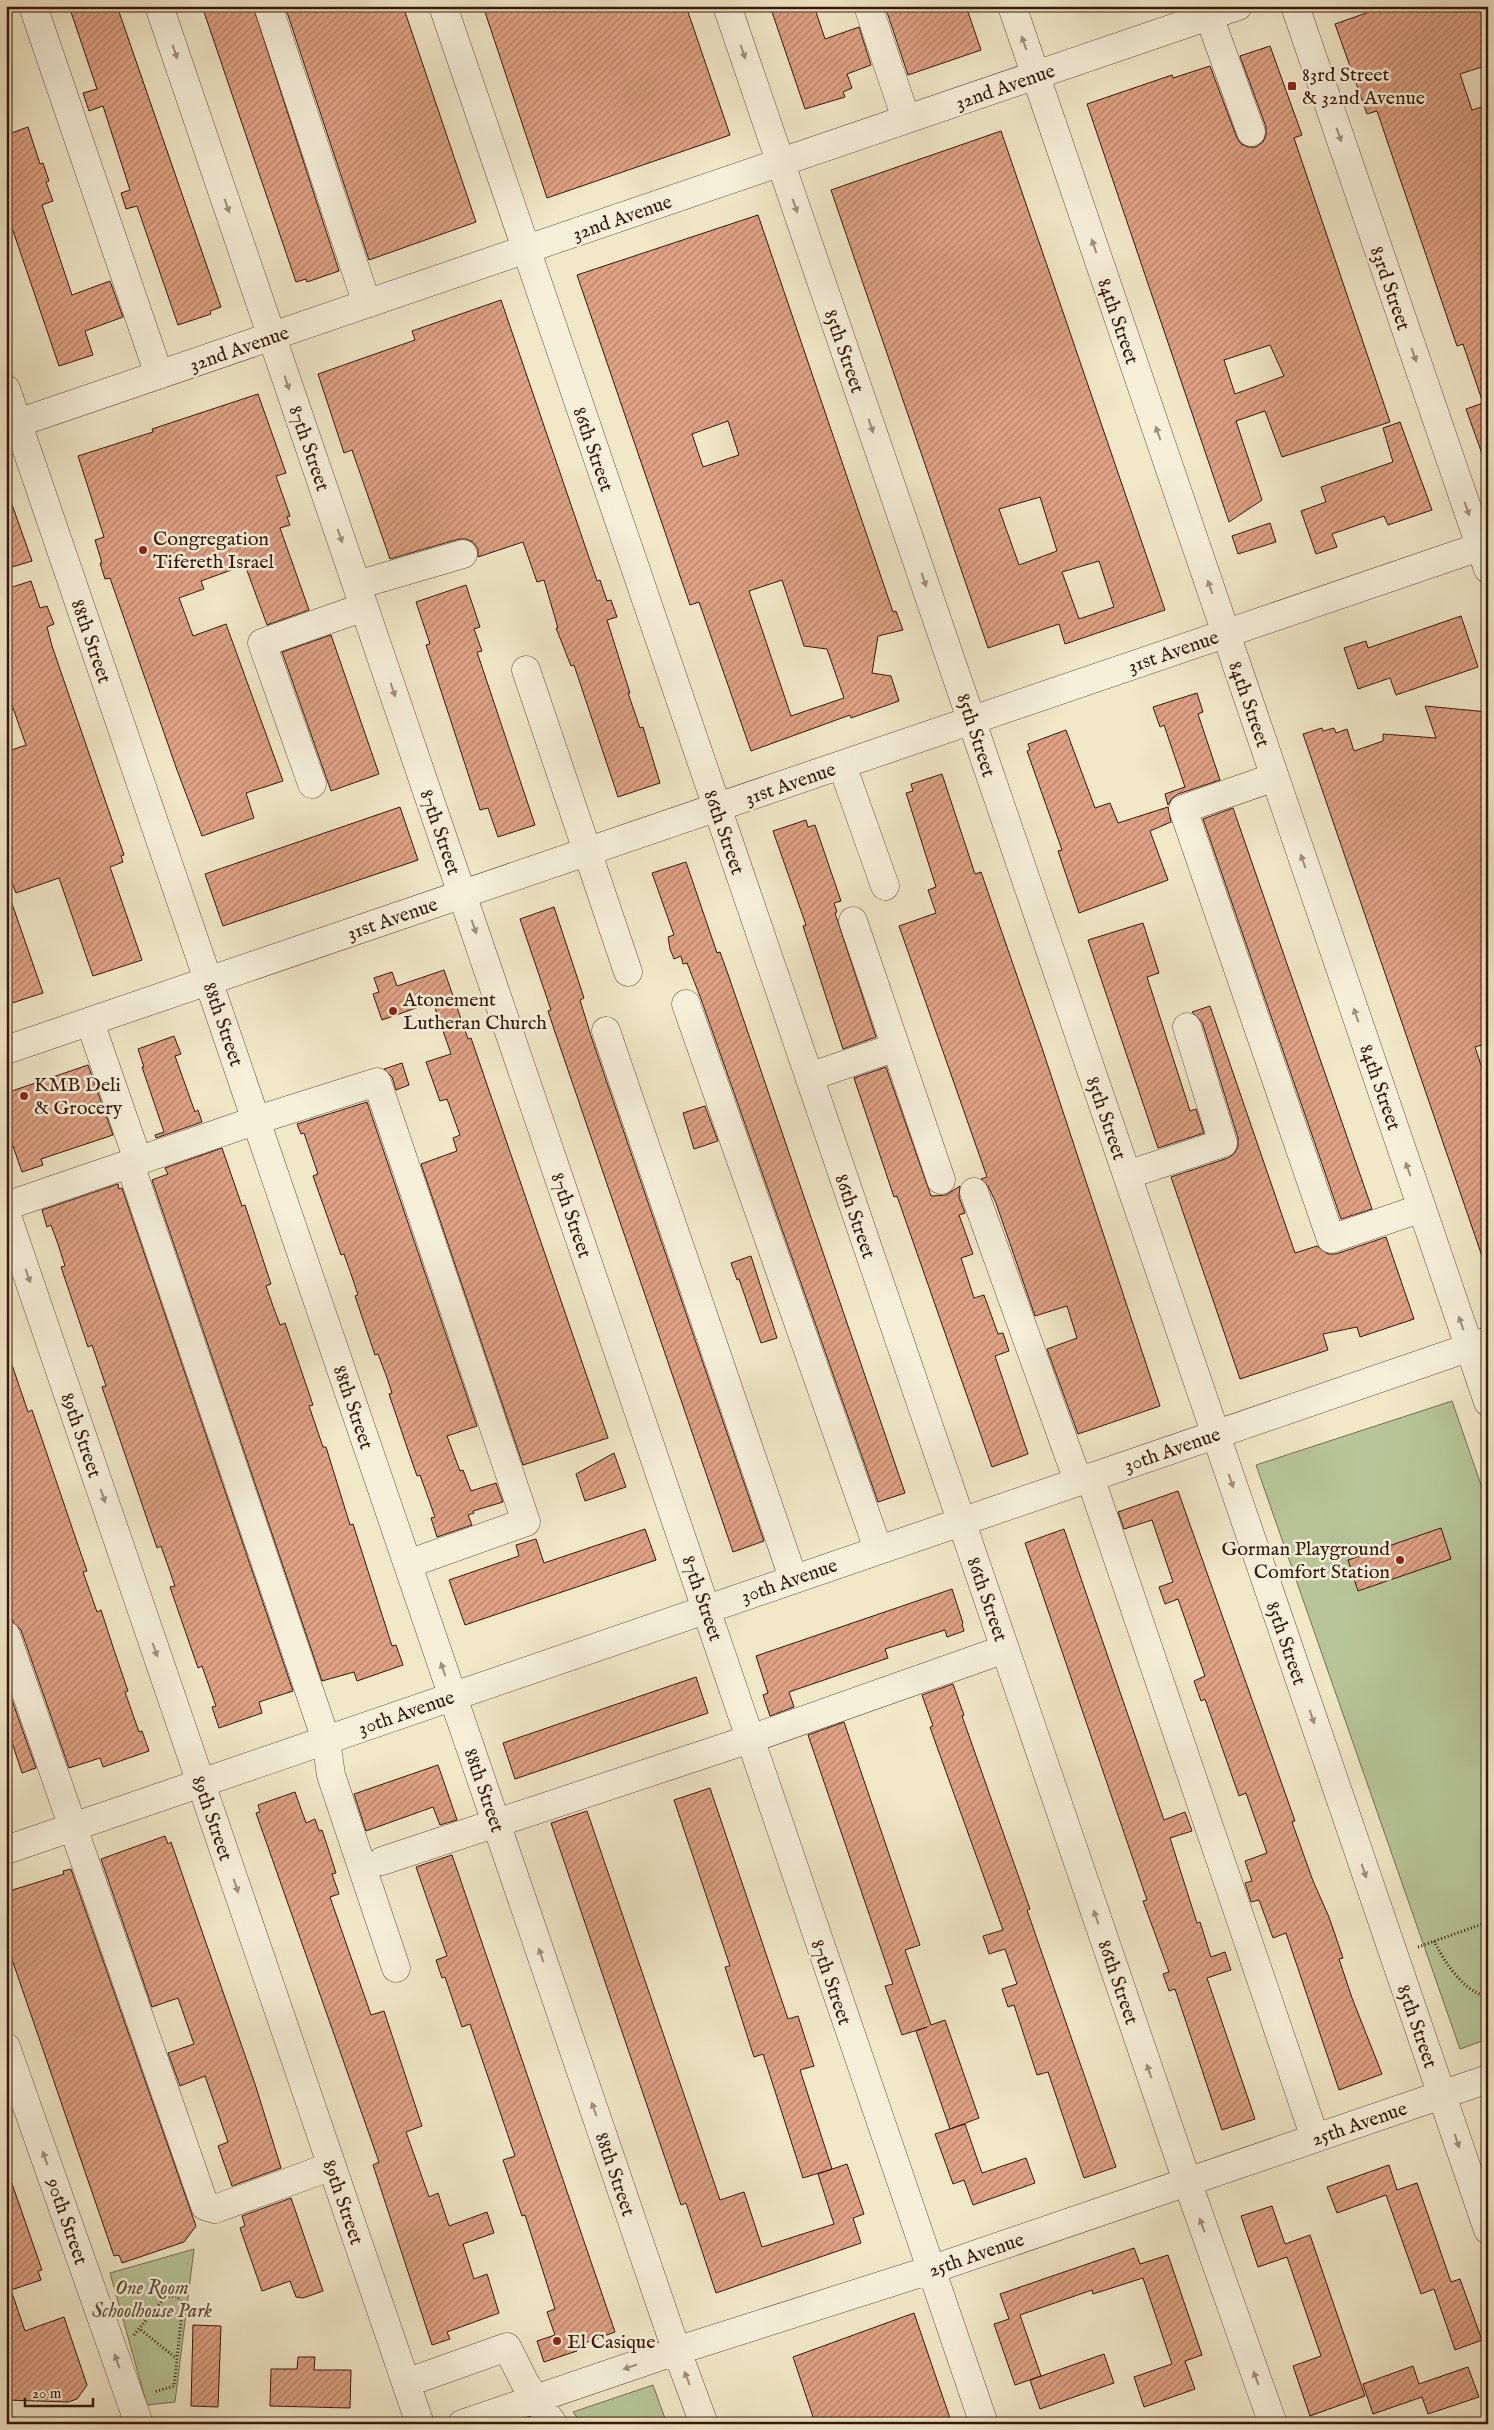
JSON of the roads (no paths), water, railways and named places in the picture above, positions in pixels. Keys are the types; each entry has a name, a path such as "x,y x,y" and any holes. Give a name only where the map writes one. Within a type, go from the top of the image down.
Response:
{"street":[{"path":"33,6 159,375"},
{"name":"87th Street","path":"159,6 984,2424"},
{"path":"268,6 367,304"},
{"name":"86th Street","path":"443,6 1187,2181 1273,2424"},
{"name":"85th Street","path":"727,6 1441,2095 1486,2221"},
{"path":"868,6 906,120"},
{"name":"84th Street","path":"1012,6 1422,1208 1479,1345 1488,1402"},
{"name":"32nd Avenue","path":"12,425 1238,6"},
{"name":"83rd Street","path":"1295,6 1485,553"},
{"path":"1209,16 1251,132"},
{"name":"88th Street","path":"6,389 12,425 209,981 676,2351 704,2424"},
{"name":"31st Avenue","path":"6,1050 1225,633 1485,553"},
{"path":"312,784 262,643 361,596 464,554"},
{"path":"526,670 628,972"},
{"path":"842,765 885,886"},
{"path":"1275,777 1182,809 1332,1239 1422,1208"},
{"path":"853,922 941,1180"},
{"path":"686,1004 878,1549"},
{"path":"90,1022 131,1155 326,1740 331,1775 396,1968"},
{"path":"1127,1175 1223,1142 1187,1027"},
{"path":"606,1031 794,1578"},
{"path":"809,1077 896,1047"},
{"path":"6,1206 131,1155 257,1120 376,1082 526,1522 408,1564"},
{"path":"974,1192 1084,1479 1315,2138"},
{"name":"89th Street","path":"6,1213 420,2424"},
{"name":"30th Avenue","path":"6,1850 878,1549 1479,1345"},
{"path":"6,1636 205,2206 215,2209 332,2166"},
{"path":"382,1861 750,1739 1005,1649"},
{"name":"90th Street","path":"6,2047 139,2424"},
{"name":"25th Avenue","path":"462,2424 676,2351 930,2270 1488,2079"},
{"path":"406,2383 507,2347 525,2383 553,2424"}],"place":[{"name":"83rd Street & 32nd Avenue","path":"1292,86"},
{"name":"Congregation Tifereth Israel","path":"143,550"},
{"name":"Atonement Lutheran Church","path":"393,1011"},
{"name":"KMB Deli & Grocery","path":"24,1096"},
{"name":"Gorman Playground Comfort Station","path":"1400,1560"},
{"name":"El Casique","path":"557,2341"}],"park label":[{"name":"One Room Schoolhouse Park","path":"152,2298"}]}
